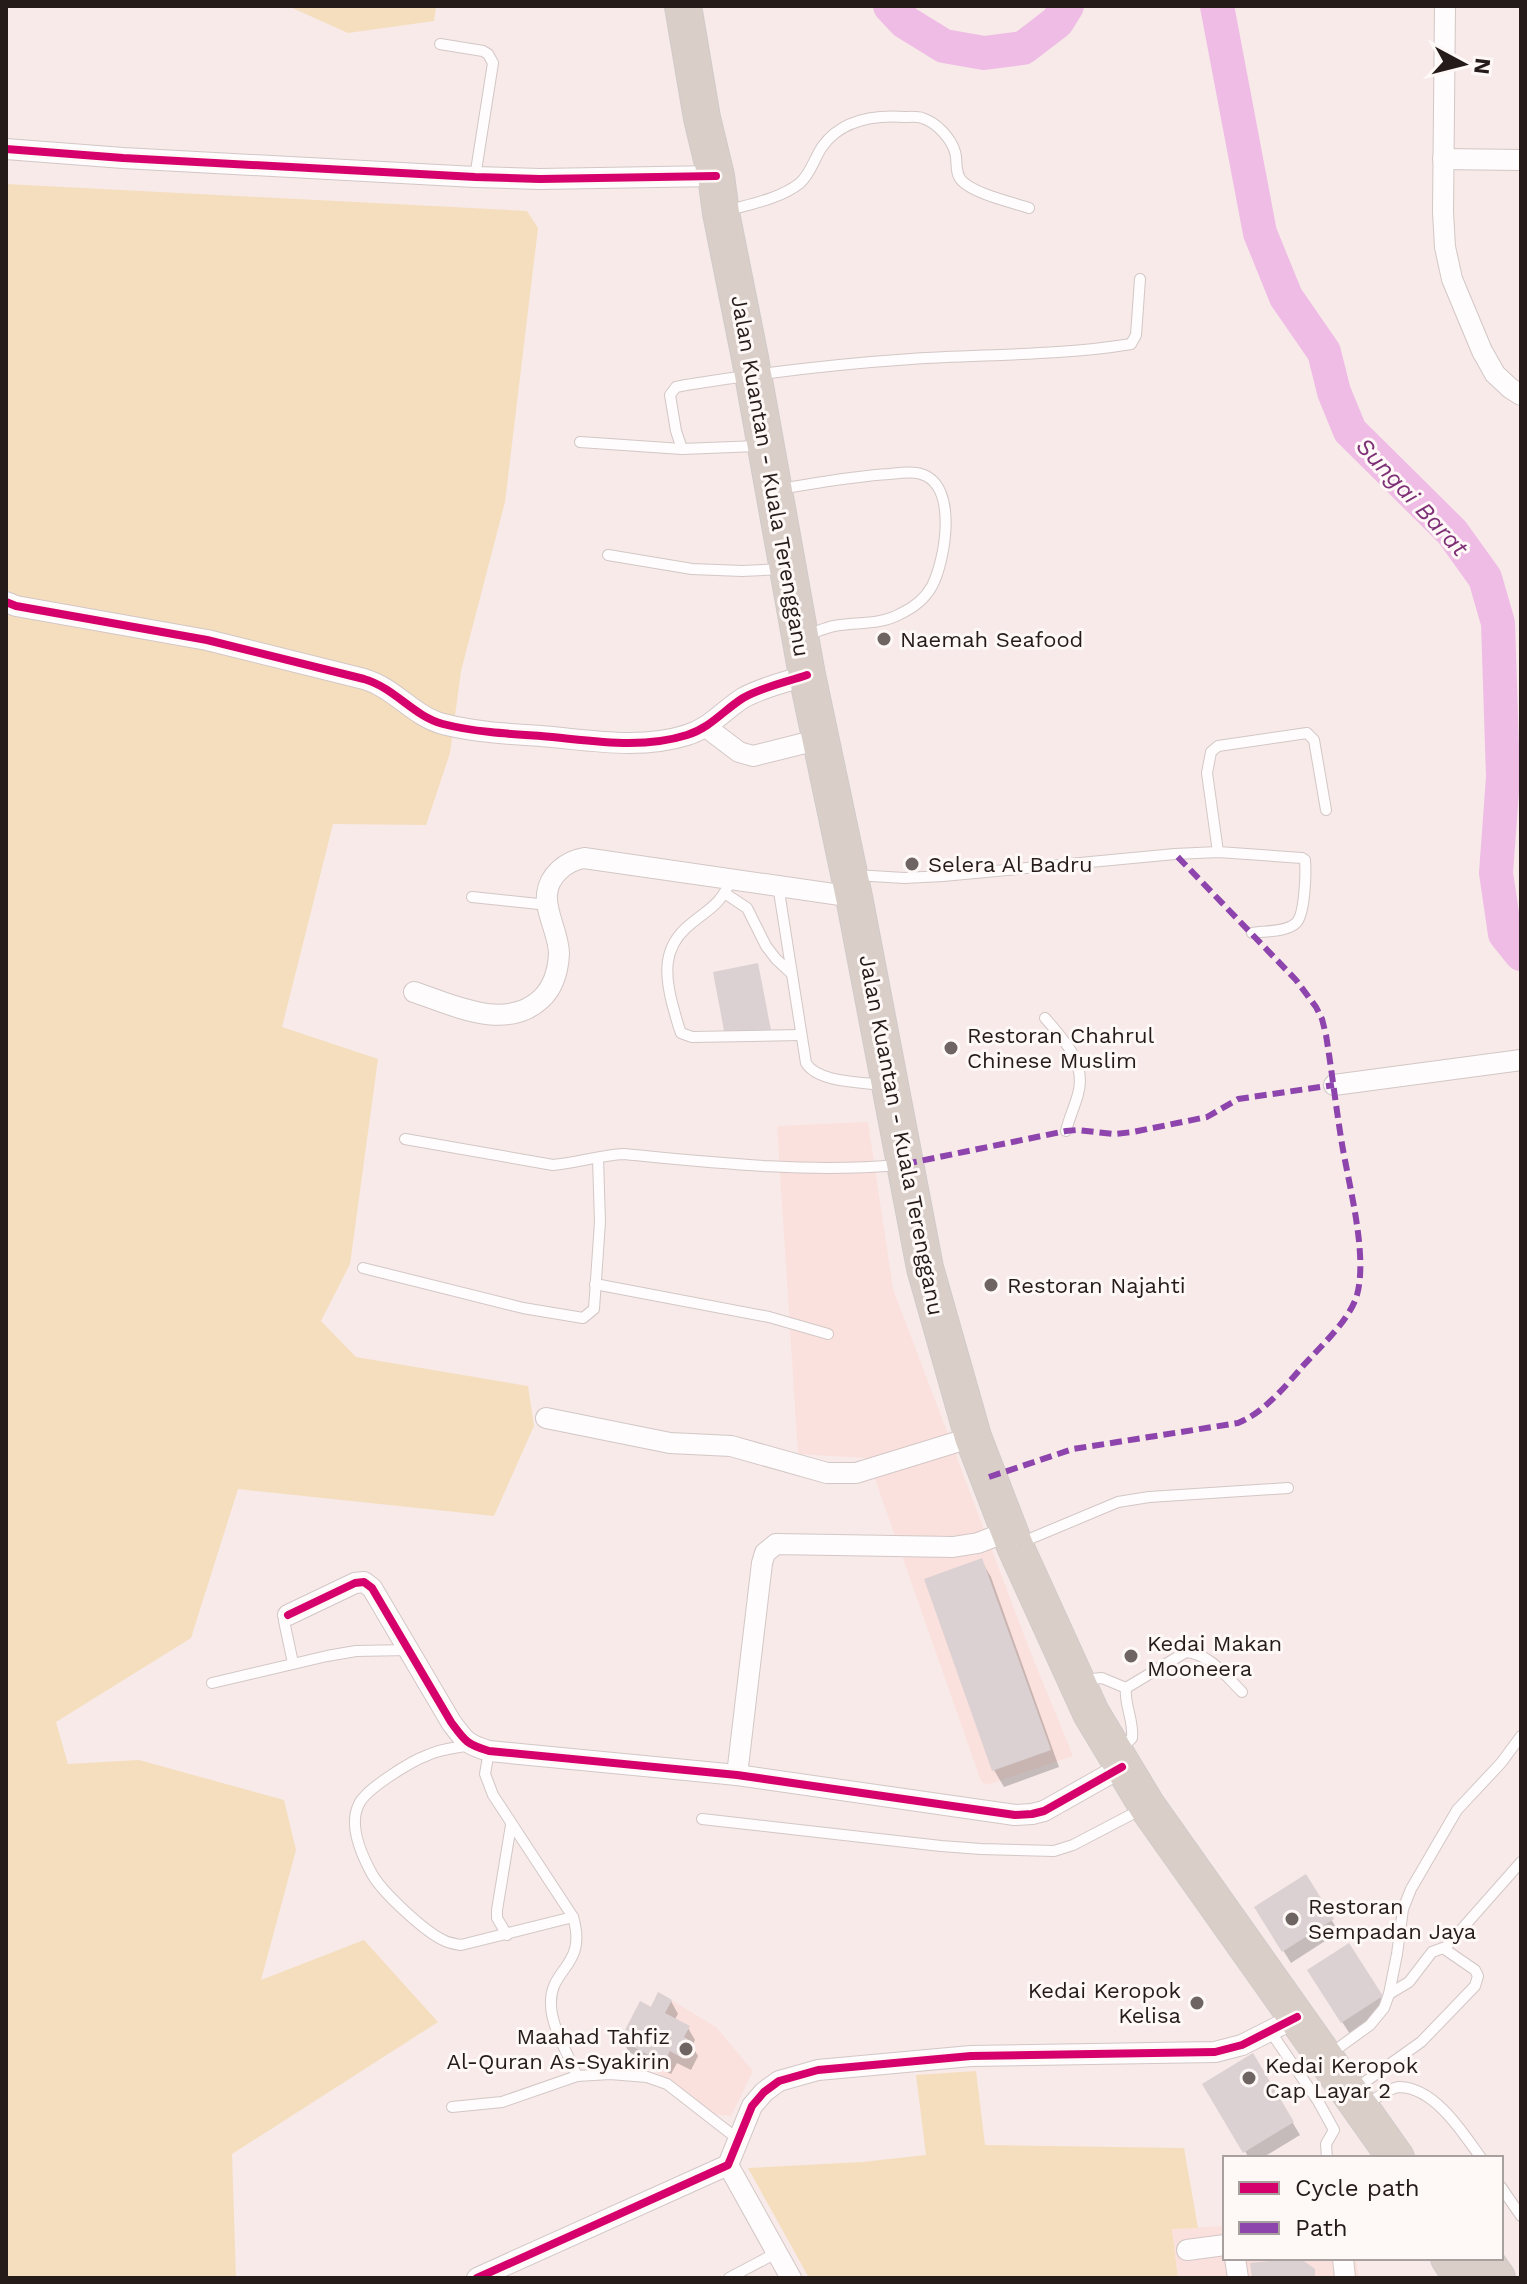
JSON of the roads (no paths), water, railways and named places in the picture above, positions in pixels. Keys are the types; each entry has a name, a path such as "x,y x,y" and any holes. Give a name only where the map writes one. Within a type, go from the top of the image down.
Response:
{"highway":[{"name":"Jalan Kuantan - Kuala Terengganu","path":"683,6 807,675 852,886 925,1268 973,1437 1012,1538 1091,1713 1283,2024 1325,2058 1395,2156"},
{"path":"1450,2260 1462,2278"},
{"path":"1484,2260 1497,2278"}],"street":[{"path":"1445,6 1445,247 1452,279 1482,351 1495,374 1521,395"},
{"path":"6,149 475,177 716,176"},
{"path":"1443,159 1521,160"},
{"path":"6,602 207,640 377,682 428,718 443,724 517,734 631,743 689,735 706,727 745,697 807,675"},
{"path":"706,727 739,752 753,756 821,739"},
{"path":"414,992 465,1009 502,1016 530,1009 547,993 558,968 557,935 548,905 549,887 554,877 572,860 584,858 729,887 852,886"},
{"path":"1334,1085 1521,1060"},
{"path":"546,1418 670,1443 731,1446 827,1473 856,1473 973,1437"},
{"path":"737,1775 765,1553 776,1544 953,1547 1012,1538"},
{"path":"288,1615 355,1583 364,1582 372,1588 451,1722 479,1748 737,1775 1015,1815 1044,1811 1119,1760"},
{"path":"477,2278 728,2165 752,2106 779,2081 818,2070 971,2056 1215,2052 1242,2045 1283,2024"},
{"path":"728,2165 791,2278"},
{"path":"1187,2250 1223,2245"}],"lane":[{"path":"440,44 483,51 493,63 475,177"},
{"path":"721,213 786,192 808,174 822,147 835,132 855,122 884,116 922,118 943,131 955,152 960,180 976,190 1029,208"},
{"path":"682,449 670,395 676,387 868,362 1131,344 1136,335 1140,279"},
{"path":"580,442 682,449 766,446"},
{"path":"774,490 872,475 921,474 931,480 939,491 944,508 945,546 933,585 924,599 898,615 866,624 834,626 801,637"},
{"path":"608,555 692,569 789,569"},
{"path":"1218,852 1207,773 1211,752 1218,746 1307,733 1314,740 1326,810"},
{"path":"852,886 904,878 1175,854 1218,852 1305,860 1301,913 1297,923 1288,928 1252,933"},
{"path":"778,885 806,1063 826,1078 889,1085"},
{"path":"791,973 766,946 747,908 729,887 715,906 686,928 672,944 666,980 681,1033 692,1037 800,1035"},
{"path":"472,897 548,905"},
{"path":"1045,1018 1077,1061 1080,1084 1066,1131"},
{"path":"405,1139 553,1165 624,1154 745,1166 853,1169 905,1164"},
{"path":"363,1268 523,1308 583,1318 594,1309 600,1222 598,1159"},
{"path":"595,1284 769,1317 828,1334"},
{"path":"1012,1538 1118,1502 1149,1497 1288,1488"},
{"path":"288,1615 284,1621 293,1663"},
{"path":"212,1683 356,1651 409,1650"},
{"path":"1126,1688 1186,1652 1192,1652 1210,1661 1242,1692"},
{"path":"1075,1681 1102,1678 1126,1688"},
{"path":"1119,1760 1132,1738 1133,1728 1125,1700 1126,1688"},
{"path":"1325,2058 1370,2025 1384,2008 1403,1909 1411,1889 1457,1810 1501,1763 1521,1736"},
{"path":"573,1917 461,1945 445,1942 402,1907 372,1875 354,1821 358,1805 367,1791 428,1754 479,1748 493,1795 573,1917 578,1933 572,1958 554,1986 550,2003 552,2016 577,2076"},
{"path":"702,1819 954,1847 1054,1851 1073,1845 1147,1806"},
{"path":"507,1935 497,1918 497,1910 511,1825"},
{"path":"1445,1948 1521,1862"},
{"path":"1356,2100 1421,2042 1475,1986 1478,1976 1475,1970 1445,1948 1437,1948 1409,1982 1389,1994"},
{"path":"1283,2024 1334,2130 1326,2144 1327,2156"},
{"path":"452,2107 502,2102 577,2076 610,2074 647,2077 667,2084 739,2140"},
{"path":"1356,2100 1397,2087 1414,2090 1443,2109 1480,2156"},
{"path":"1503,2190 1521,2216"},
{"path":"729,2278 778,2252"}],"waterway":[{"name":"Sungai Barat","path":"890,6 905,22 944,46 984,53 1023,48 1057,22 1067,6"},
{"name":"Sungai Barat","path":"1217,6 1260,233 1286,297 1324,352 1334,392 1350,431 1452,532 1485,578 1498,623 1503,777 1496,873 1505,934 1521,954"}],"place":[{"name":"Naemah Seafood","path":"884,639"},
{"name":"Selera Al Badru","path":"912,864"},
{"name":"Restoran Chahrul Chinese Muslim","path":"951,1048"},
{"name":"Restoran Najahti","path":"991,1285"},
{"name":"Kedai Makan Mooneera","path":"1131,1656"},
{"name":"Restoran Sempadan Jaya","path":"1292,1919"},
{"name":"Kedai Keropok Kelisa","path":"1197,2003"},
{"name":"Maahad Tahfiz Al-Quran As-Syakirin","path":"686,2049"},
{"name":"Kedai Keropok Cap Layar 2","path":"1249,2078"}]}
